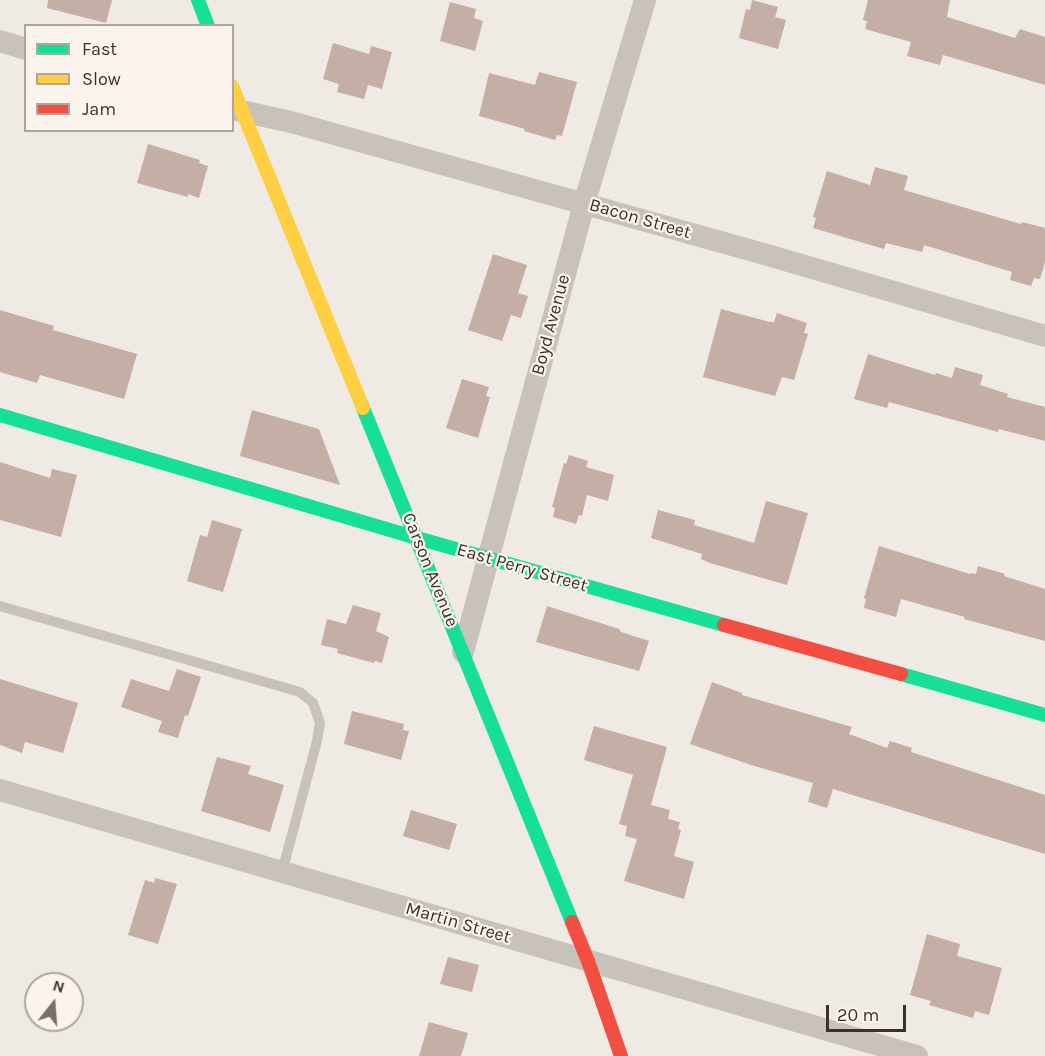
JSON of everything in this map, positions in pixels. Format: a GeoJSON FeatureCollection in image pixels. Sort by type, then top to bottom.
{"type":"FeatureCollection","features":[{"type":"Feature","properties":{"kind":"street"},"geometry":{"type":"LineString","coordinates":[[198,0],[207,24]]}},
{"type":"Feature","properties":{"kind":"street","name":"Boyd Avenue"},"geometry":{"type":"LineString","coordinates":[[463,652],[584,204],[645,0]]}},
{"type":"Feature","properties":{"kind":"street"},"geometry":{"type":"LineString","coordinates":[[0,41],[24,48]]}},
{"type":"Feature","properties":{"kind":"street","name":"Carson Avenue"},"geometry":{"type":"LineString","coordinates":[[234,94],[238,111],[417,538],[588,961],[621,1056]]}},
{"type":"Feature","properties":{"kind":"street","name":"Bacon Street"},"geometry":{"type":"LineString","coordinates":[[238,111],[291,122],[764,254],[1045,336]]}},
{"type":"Feature","properties":{"kind":"street","name":"East Perry Street"},"geometry":{"type":"LineString","coordinates":[[0,415],[417,538],[1045,715]]}},
{"type":"Feature","properties":{"kind":"street","name":"Martin Street"},"geometry":{"type":"LineString","coordinates":[[0,790],[917,1056]]}},
{"type":"Feature","properties":{"kind":"lane"},"geometry":{"type":"LineString","coordinates":[[0,606],[300,693],[313,703],[320,723],[317,741],[282,872]]}},
{"type":"Feature","properties":{"kind":"building"},"geometry":{"type":"Polygon","coordinates":[[[48,0],[112,0],[106,23],[47,8],[48,0]]]}},
{"type":"Feature","properties":{"kind":"building"},"geometry":{"type":"Polygon","coordinates":[[[752,0],[778,7],[775,17],[786,20],[778,49],[739,38],[746,9],[750,10],[752,0]]]}},
{"type":"Feature","properties":{"kind":"building"},"geometry":{"type":"Polygon","coordinates":[[[868,0],[950,0],[947,17],[1015,38],[1020,29],[1045,37],[1045,85],[943,55],[940,65],[907,56],[911,42],[865,29],[867,21],[863,20],[868,0]]]}},
{"type":"Feature","properties":{"kind":"building"},"geometry":{"type":"Polygon","coordinates":[[[450,2],[476,9],[474,18],[483,21],[475,51],[440,41],[450,2]]]}},
{"type":"Feature","properties":{"kind":"building"},"geometry":{"type":"Polygon","coordinates":[[[333,43],[369,54],[371,46],[392,52],[382,89],[368,85],[364,99],[337,92],[339,84],[323,79],[333,43]]]}},
{"type":"Feature","properties":{"kind":"building"},"geometry":{"type":"Polygon","coordinates":[[[539,72],[577,82],[562,136],[557,135],[555,140],[479,116],[489,73],[535,85],[539,72]]]}},
{"type":"Feature","properties":{"kind":"building"},"geometry":{"type":"Polygon","coordinates":[[[148,144],[200,160],[199,163],[208,166],[199,198],[137,183],[148,144]]]}},
{"type":"Feature","properties":{"kind":"building"},"geometry":{"type":"Polygon","coordinates":[[[875,167],[908,176],[904,190],[1021,224],[1022,222],[1045,228],[1045,262],[1040,279],[1034,278],[1031,286],[1010,280],[1012,272],[924,245],[922,252],[886,243],[884,249],[813,228],[816,218],[813,217],[827,171],[870,185],[875,167]]]}},
{"type":"Feature","properties":{"kind":"building"},"geometry":{"type":"Polygon","coordinates":[[[493,254],[527,265],[518,293],[528,296],[521,318],[511,315],[502,341],[468,330],[493,254]]]}},
{"type":"Feature","properties":{"kind":"building"},"geometry":{"type":"Polygon","coordinates":[[[721,309],[770,322],[774,322],[777,313],[807,323],[804,333],[808,334],[794,380],[782,377],[775,396],[703,377],[721,309]]]}},
{"type":"Feature","properties":{"kind":"building"},"geometry":{"type":"Polygon","coordinates":[[[0,310],[54,326],[53,330],[137,354],[124,399],[40,375],[37,383],[0,372],[0,310]]]}},
{"type":"Feature","properties":{"kind":"building"},"geometry":{"type":"Polygon","coordinates":[[[868,354],[935,375],[936,373],[952,378],[955,367],[983,375],[980,385],[1008,394],[1007,397],[1045,407],[1045,441],[999,429],[998,432],[889,402],[887,408],[854,399],[868,354]]]}},
{"type":"Feature","properties":{"kind":"building"},"geometry":{"type":"Polygon","coordinates":[[[462,379],[489,387],[486,396],[490,397],[478,438],[446,428],[462,379]]]}},
{"type":"Feature","properties":{"kind":"building"},"geometry":{"type":"Polygon","coordinates":[[[252,410],[319,429],[340,485],[240,456],[252,410]]]}},
{"type":"Feature","properties":{"kind":"building"},"geometry":{"type":"Polygon","coordinates":[[[569,455],[588,461],[586,467],[614,475],[608,501],[587,495],[582,516],[579,515],[576,524],[553,517],[555,508],[552,507],[564,463],[566,464],[569,455]]]}},
{"type":"Feature","properties":{"kind":"building"},"geometry":{"type":"Polygon","coordinates":[[[0,462],[50,478],[52,469],[77,475],[61,537],[0,520],[0,462]]]}},
{"type":"Feature","properties":{"kind":"building"},"geometry":{"type":"Polygon","coordinates":[[[766,501],[808,513],[787,585],[710,563],[701,559],[702,554],[651,538],[658,510],[695,520],[694,525],[754,543],[766,501]]]}},
{"type":"Feature","properties":{"kind":"building"},"geometry":{"type":"Polygon","coordinates":[[[212,520],[242,529],[223,592],[187,581],[200,535],[207,537],[212,520]]]}},
{"type":"Feature","properties":{"kind":"building"},"geometry":{"type":"Polygon","coordinates":[[[879,546],[970,574],[976,574],[978,566],[1045,589],[1045,641],[901,599],[896,617],[864,608],[866,599],[864,598],[879,546]]]}},
{"type":"Feature","properties":{"kind":"building"},"geometry":{"type":"Polygon","coordinates":[[[353,605],[381,613],[376,631],[389,637],[382,663],[337,653],[338,649],[321,645],[327,619],[346,624],[353,605]]]}},
{"type":"Feature","properties":{"kind":"building"},"geometry":{"type":"Polygon","coordinates":[[[547,606],[649,641],[639,671],[536,642],[547,606]]]}},
{"type":"Feature","properties":{"kind":"building"},"geometry":{"type":"Polygon","coordinates":[[[177,669],[201,677],[178,738],[158,732],[162,721],[121,707],[131,679],[169,691],[177,669]]]}},
{"type":"Feature","properties":{"kind":"building"},"geometry":{"type":"Polygon","coordinates":[[[0,679],[78,703],[63,753],[25,742],[22,753],[0,745],[0,679]]]}},
{"type":"Feature","properties":{"kind":"building"},"geometry":{"type":"Polygon","coordinates":[[[712,682],[742,693],[742,695],[852,727],[849,734],[887,748],[890,741],[912,748],[911,752],[1045,795],[1045,854],[833,789],[827,808],[808,802],[813,783],[690,744],[712,682]]]}},
{"type":"Feature","properties":{"kind":"building"},"geometry":{"type":"Polygon","coordinates":[[[352,711],[404,724],[403,730],[409,731],[401,760],[344,744],[352,711]]]}},
{"type":"Feature","properties":{"kind":"building"},"geometry":{"type":"Polygon","coordinates":[[[594,726],[667,747],[651,805],[670,810],[668,819],[680,822],[678,829],[681,830],[674,856],[694,862],[684,899],[624,881],[637,839],[625,836],[627,826],[619,824],[633,775],[584,760],[594,726]]]}},
{"type":"Feature","properties":{"kind":"building"},"geometry":{"type":"Polygon","coordinates":[[[217,757],[251,766],[248,774],[284,785],[270,832],[201,811],[217,757]]]}},
{"type":"Feature","properties":{"kind":"building"},"geometry":{"type":"Polygon","coordinates":[[[411,810],[457,824],[449,850],[403,836],[411,810]]]}},
{"type":"Feature","properties":{"kind":"building"},"geometry":{"type":"Polygon","coordinates":[[[155,878],[177,884],[158,944],[128,935],[145,880],[154,883],[155,878]]]}},
{"type":"Feature","properties":{"kind":"building"},"geometry":{"type":"Polygon","coordinates":[[[927,934],[960,944],[957,956],[1002,968],[989,1015],[975,1011],[973,1018],[929,1005],[931,1001],[910,995],[927,934]]]}},
{"type":"Feature","properties":{"kind":"building"},"geometry":{"type":"Polygon","coordinates":[[[448,957],[479,965],[472,992],[440,984],[448,957]]]}},
{"type":"Feature","properties":{"kind":"building"},"geometry":{"type":"Polygon","coordinates":[[[429,1022],[468,1033],[461,1056],[419,1056],[429,1022]]]}},
{"type":"Feature","properties":{"kind":"traffic: fast"},"geometry":{"type":"LineString","coordinates":[[198,0],[207,24]]}},
{"type":"Feature","properties":{"kind":"traffic: fast"},"geometry":{"type":"LineString","coordinates":[[363,408],[572,922]]}},
{"type":"Feature","properties":{"kind":"traffic: fast"},"geometry":{"type":"LineString","coordinates":[[0,415],[417,538],[724,625]]}},
{"type":"Feature","properties":{"kind":"traffic: fast"},"geometry":{"type":"LineString","coordinates":[[901,674],[1045,715]]}},
{"type":"Feature","properties":{"kind":"traffic: slow"},"geometry":{"type":"LineString","coordinates":[[234,91],[363,408]]}},
{"type":"Feature","properties":{"kind":"traffic: jam"},"geometry":{"type":"LineString","coordinates":[[724,625],[901,674]]}},
{"type":"Feature","properties":{"kind":"traffic: jam"},"geometry":{"type":"LineString","coordinates":[[572,922],[621,1056]]}}]}
